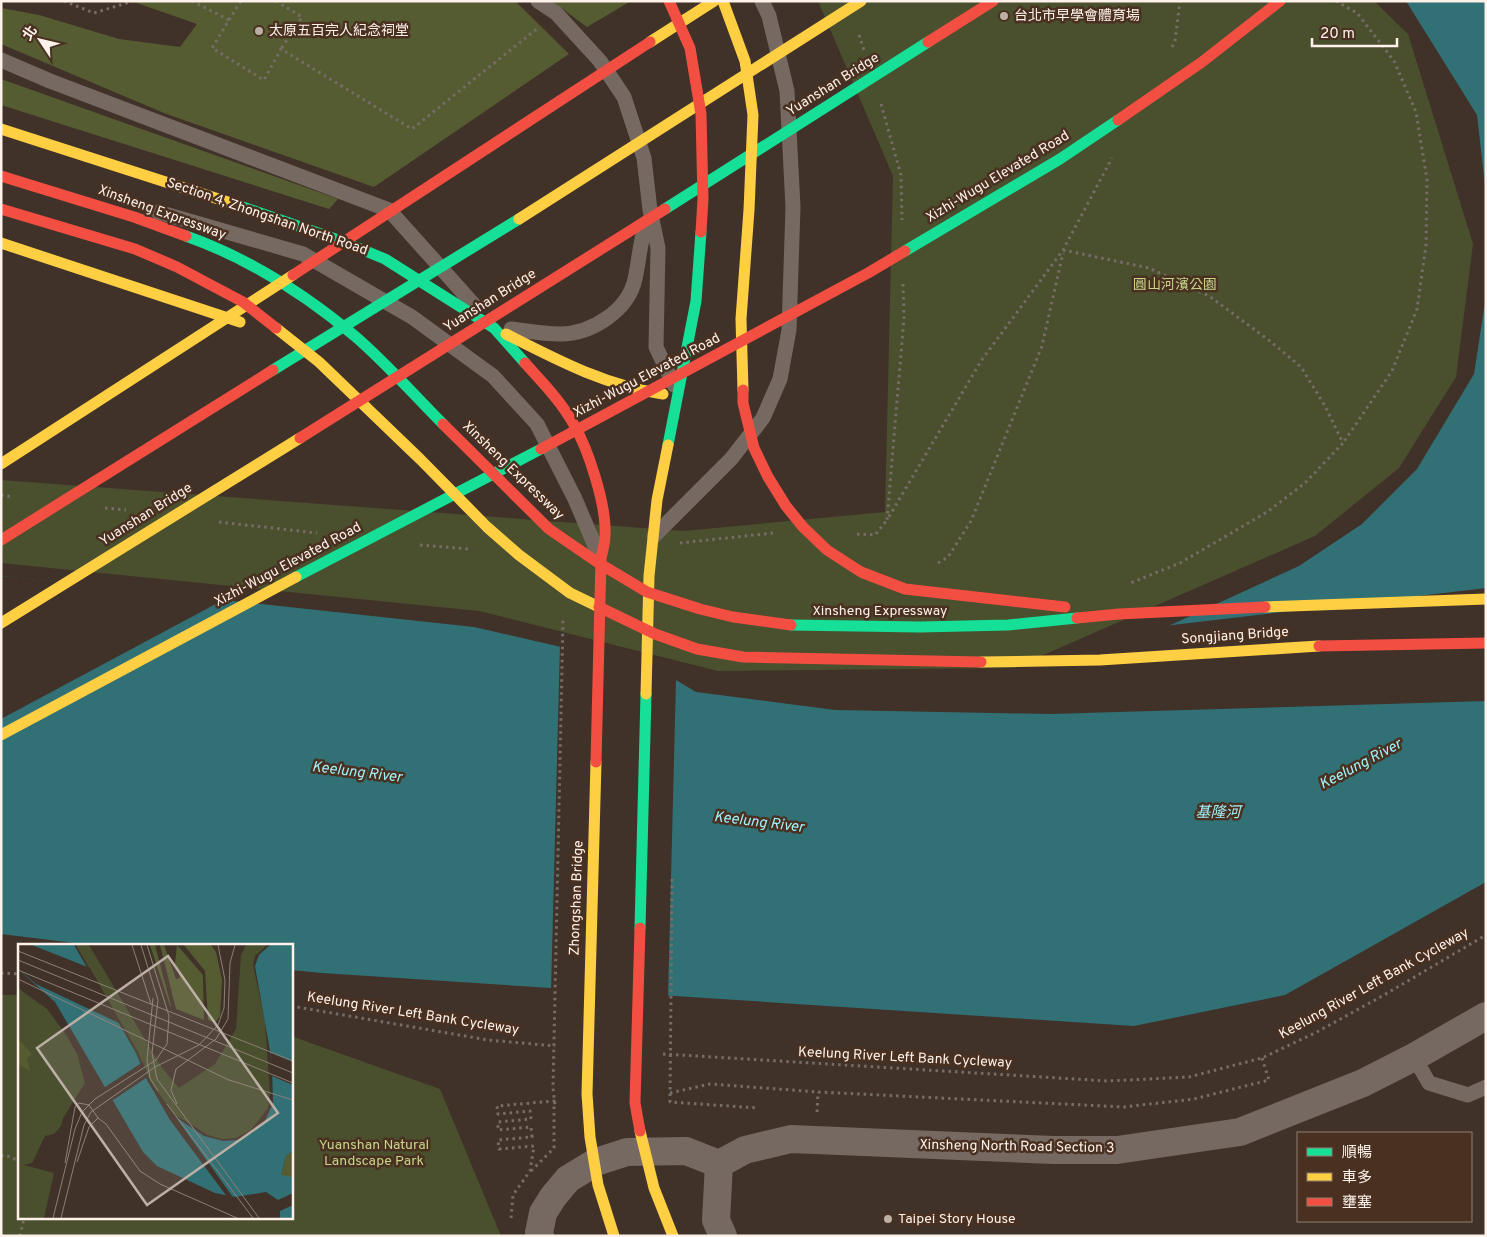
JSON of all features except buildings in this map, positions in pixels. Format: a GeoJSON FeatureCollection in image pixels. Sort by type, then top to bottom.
{"type":"FeatureCollection","features":[{"type":"Feature","properties":{"kind":"main road"},"geometry":{"type":"LineString","coordinates":[[669,1],[690,48],[692,58],[701,114],[704,199],[696,301],[657,500],[649,576],[635,1103],[641,1141],[651,1178],[661,1212],[673,1236]]}},
{"type":"Feature","properties":{"kind":"main road"},"geometry":{"type":"LineString","coordinates":[[1,464],[714,1]]}},
{"type":"Feature","properties":{"kind":"main road"},"geometry":{"type":"LineString","coordinates":[[723,1],[745,61],[753,115],[749,210],[741,320],[743,403],[754,448],[768,477],[786,506],[803,527],[827,550],[861,572],[905,589],[1119,614]]}},
{"type":"Feature","properties":{"kind":"main road"},"geometry":{"type":"LineString","coordinates":[[1,540],[595,172],[861,1]]}},
{"type":"Feature","properties":{"kind":"main road","name":"Yuanshan Bridge"},"geometry":{"type":"LineString","coordinates":[[1,623],[571,269],[993,1]]}},
{"type":"Feature","properties":{"kind":"main road","name":"Xizhi-Wugu Elevated Road"},"geometry":{"type":"LineString","coordinates":[[1,735],[277,587],[603,417],[868,273],[1060,158],[1202,62],[1280,1]]}},
{"type":"Feature","properties":{"kind":"main road","name":"Section 4, Zhongshan North Road"},"geometry":{"type":"LineString","coordinates":[[1,129],[271,216],[344,242],[385,259],[494,328],[555,396],[574,424],[591,465],[602,502],[605,536],[601,563]]}},
{"type":"Feature","properties":{"kind":"main road","name":"Xinsheng Expressway"},"geometry":{"type":"LineString","coordinates":[[1,176],[134,217],[200,240],[235,256],[316,305],[383,362],[459,442],[549,529],[596,562],[647,592],[700,609],[733,617],[783,625],[886,628],[1008,625],[1119,614]]}},
{"type":"Feature","properties":{"kind":"main road"},"geometry":{"type":"LineString","coordinates":[[1,209],[135,249],[177,267],[243,302],[319,362]]}},
{"type":"Feature","properties":{"kind":"main road"},"geometry":{"type":"LineString","coordinates":[[1,243],[129,284],[257,330],[319,362]]}},
{"type":"Feature","properties":{"kind":"main road"},"geometry":{"type":"LineString","coordinates":[[494,328],[606,382],[640,392],[679,395]]}},
{"type":"Feature","properties":{"kind":"main road","name":"Songjiang Bridge"},"geometry":{"type":"LineString","coordinates":[[319,362],[420,459],[487,527],[519,555],[570,593],[646,630],[697,649],[743,657],[986,662],[1100,660],[1290,647],[1486,642]]}},
{"type":"Feature","properties":{"kind":"main road","name":"Zhongshan Bridge"},"geometry":{"type":"LineString","coordinates":[[601,563],[587,1094],[590,1138],[598,1185],[614,1236]]}},
{"type":"Feature","properties":{"kind":"main road","name":"Songjiang Bridge"},"geometry":{"type":"LineString","coordinates":[[1119,614],[1486,600]]}},
{"type":"Feature","properties":{"kind":"street","name":"Xinsheng North Road Section 3"},"geometry":{"type":"LineString","coordinates":[[719,1164],[745,1150],[791,1139],[1054,1150],[1117,1150],[1240,1132],[1363,1083],[1414,1057],[1486,1016]]}},
{"type":"Feature","properties":{"kind":"street"},"geometry":{"type":"LineString","coordinates":[[540,1236],[544,1213],[553,1197],[568,1179],[596,1162],[627,1152],[686,1151],[719,1164],[716,1220],[723,1236]]}},
{"type":"Feature","properties":{"kind":"lane"},"geometry":{"type":"LineString","coordinates":[[538,1],[556,13],[600,61],[624,97],[644,158],[650,210],[658,248],[656,347],[679,395]]}},
{"type":"Feature","properties":{"kind":"lane"},"geometry":{"type":"LineString","coordinates":[[653,537],[731,459],[763,418],[780,380],[788,330],[793,197],[787,91],[769,16],[762,1]]}},
{"type":"Feature","properties":{"kind":"lane"},"geometry":{"type":"LineString","coordinates":[[1,60],[50,81],[389,210],[494,328],[562,334],[592,328],[620,308],[635,281],[640,242],[650,210]]}},
{"type":"Feature","properties":{"kind":"lane"},"geometry":{"type":"LineString","coordinates":[[1,165],[302,254],[412,317],[493,376],[537,424],[575,499],[601,563]]}},
{"type":"Feature","properties":{"kind":"lane"},"geometry":{"type":"LineString","coordinates":[[1414,1057],[1429,1083],[1468,1095],[1486,1087]]}},
{"type":"Feature","properties":{"kind":"path"},"geometry":{"type":"LineString","coordinates":[[64,1],[94,13],[133,1]]}},
{"type":"Feature","properties":{"kind":"path"},"geometry":{"type":"LineString","coordinates":[[192,1],[229,20]]}},
{"type":"Feature","properties":{"kind":"path"},"geometry":{"type":"LineString","coordinates":[[240,1],[212,48],[264,80],[302,17],[276,1]]}},
{"type":"Feature","properties":{"kind":"path"},"geometry":{"type":"LineString","coordinates":[[1127,584],[1180,564],[1267,512],[1305,483],[1343,443],[1392,371],[1417,309],[1426,245],[1427,180],[1416,112],[1394,61],[1357,14],[1336,1]]}},
{"type":"Feature","properties":{"kind":"path"},"geometry":{"type":"LineString","coordinates":[[282,49],[412,128],[556,13]]}},
{"type":"Feature","properties":{"kind":"path"},"geometry":{"type":"LineString","coordinates":[[857,28],[866,56]]}},
{"type":"Feature","properties":{"kind":"path"},"geometry":{"type":"LineString","coordinates":[[880,99],[901,175],[902,223]]}},
{"type":"Feature","properties":{"kind":"path"},"geometry":{"type":"LineString","coordinates":[[1063,250],[1149,268],[1209,296],[1270,341],[1301,367],[1325,406],[1343,443]]}},
{"type":"Feature","properties":{"kind":"path"},"geometry":{"type":"LineString","coordinates":[[903,280],[904,318],[887,520],[981,361],[1063,250]]}},
{"type":"Feature","properties":{"kind":"path"},"geometry":{"type":"LineString","coordinates":[[931,567],[948,558],[971,521],[1042,346],[1063,250]]}},
{"type":"Feature","properties":{"kind":"path"},"geometry":{"type":"LineString","coordinates":[[1,495],[21,498]]}},
{"type":"Feature","properties":{"kind":"path"},"geometry":{"type":"LineString","coordinates":[[100,507],[129,511]]}},
{"type":"Feature","properties":{"kind":"path"},"geometry":{"type":"LineString","coordinates":[[217,522],[324,534]]}},
{"type":"Feature","properties":{"kind":"path"},"geometry":{"type":"LineString","coordinates":[[411,544],[478,550]]}},
{"type":"Feature","properties":{"kind":"path"},"geometry":{"type":"LineString","coordinates":[[554,1101],[555,1105],[552,1088],[563,612]]}},
{"type":"Feature","properties":{"kind":"path","name":"Keelung River Left Bank Cycleway"},"geometry":{"type":"LineString","coordinates":[[660,1054],[1108,1081],[1189,1077],[1262,1058],[1315,1033],[1486,935]]}},
{"type":"Feature","properties":{"kind":"path"},"geometry":{"type":"LineString","coordinates":[[1,973],[18,974]]}},
{"type":"Feature","properties":{"kind":"path","name":"Keelung River Left Bank Cycleway"},"geometry":{"type":"LineString","coordinates":[[292,1006],[488,1040],[564,1046]]}},
{"type":"Feature","properties":{"kind":"path"},"geometry":{"type":"LineString","coordinates":[[758,1108],[670,1102],[670,1093],[710,1084],[818,1092],[1124,1107],[1194,1099],[1255,1085],[1269,1080],[1262,1058]]}},
{"type":"Feature","properties":{"kind":"path"},"geometry":{"type":"LineString","coordinates":[[530,1171],[534,1146],[499,1149],[498,1140],[532,1137],[531,1127],[498,1130],[498,1122],[531,1119],[530,1111],[498,1114],[497,1106],[554,1101]]}},
{"type":"Feature","properties":{"kind":"path"},"geometry":{"type":"LineString","coordinates":[[511,1220],[513,1195],[530,1171],[554,1148],[554,1101]]}},
{"type":"Feature","properties":{"kind":"path"},"geometry":{"type":"LineString","coordinates":[[1,1156],[5,1155],[18,1161]]}},
{"type":"Feature","properties":{"kind":"path"},"geometry":{"type":"LineString","coordinates":[[20,1236],[24,1220]]}},
{"type":"Feature","properties":{"kind":"green space"},"geometry":{"type":"Polygon","coordinates":[[[131,1],[515,1],[569,54],[374,187],[164,113],[1,44],[1,8],[39,15],[119,39],[180,47],[197,24],[131,1]]]}},
{"type":"Feature","properties":{"kind":"green space"},"geometry":{"type":"Polygon","coordinates":[[[552,1],[631,1],[587,27],[552,1]]]}},
{"type":"Feature","properties":{"kind":"green space","name":"圓山河濱公園"},"geometry":{"type":"Polygon","coordinates":[[[818,1],[1374,1],[1408,34],[1473,244],[1456,377],[1399,468],[1315,536],[1014,668],[718,671],[479,611],[1,563],[1,480],[683,531],[885,512],[893,176],[818,1]]]}},
{"type":"Feature","properties":{"kind":"green space"},"geometry":{"type":"Polygon","coordinates":[[[1,79],[338,199],[329,209],[1,105],[1,79]]]}},
{"type":"Feature","properties":{"kind":"green space","name":"Yuanshan Natural Landscape Park"},"geometry":{"type":"Polygon","coordinates":[[[1,995],[18,995],[18,1220],[292,1220],[292,1036],[440,1089],[501,1236],[1,1236],[1,995]]]}},
{"type":"Feature","properties":{"kind":"water"},"geometry":{"type":"Polygon","coordinates":[[[1406,1],[1486,1],[1486,194],[1477,115],[1406,1]]]}},
{"type":"Feature","properties":{"kind":"water","name":"基隆河"},"geometry":{"type":"Polygon","coordinates":[[[1486,296],[1486,882],[1285,995],[1134,1026],[292,970],[292,944],[83,944],[1,934],[1,576],[474,627],[713,682],[1018,680],[1164,628],[1299,566],[1362,524],[1417,469],[1474,374],[1486,296]]]}},
{"type":"Feature","properties":{"kind":"pier"},"geometry":{"type":"Polygon","coordinates":[[[1,576],[225,599],[1,719],[1,576]]]}},
{"type":"Feature","properties":{"kind":"pier"},"geometry":{"type":"Polygon","coordinates":[[[1486,588],[1486,701],[1050,714],[835,710],[696,692],[676,680],[668,998],[551,991],[560,644],[713,679],[1017,677],[1164,626],[1486,588]]]}},
{"type":"Feature","properties":{"kind":"traffic: fast"},"geometry":{"type":"LineString","coordinates":[[665,209],[928,42]]}},
{"type":"Feature","properties":{"kind":"traffic: fast"},"geometry":{"type":"LineString","coordinates":[[905,251],[1060,159],[1118,120]]}},
{"type":"Feature","properties":{"kind":"traffic: fast"},"geometry":{"type":"LineString","coordinates":[[234,204],[344,242],[385,259],[494,328],[525,363]]}},
{"type":"Feature","properties":{"kind":"traffic: fast"},"geometry":{"type":"LineString","coordinates":[[273,370],[519,219]]}},
{"type":"Feature","properties":{"kind":"traffic: fast"},"geometry":{"type":"LineString","coordinates":[[668,445],[696,301],[701,232]]}},
{"type":"Feature","properties":{"kind":"traffic: fast"},"geometry":{"type":"LineString","coordinates":[[186,236],[232,255],[297,292],[356,337],[443,424]]}},
{"type":"Feature","properties":{"kind":"traffic: fast"},"geometry":{"type":"LineString","coordinates":[[296,577],[541,449]]}},
{"type":"Feature","properties":{"kind":"traffic: fast"},"geometry":{"type":"LineString","coordinates":[[791,625],[920,627],[1008,625],[1077,618]]}},
{"type":"Feature","properties":{"kind":"traffic: fast"},"geometry":{"type":"LineString","coordinates":[[640,928],[646,694]]}},
{"type":"Feature","properties":{"kind":"traffic: slow"},"geometry":{"type":"LineString","coordinates":[[650,42],[714,1]]}},
{"type":"Feature","properties":{"kind":"traffic: slow"},"geometry":{"type":"LineString","coordinates":[[723,1],[745,61],[753,115],[749,210],[741,319],[743,390]]}},
{"type":"Feature","properties":{"kind":"traffic: slow"},"geometry":{"type":"LineString","coordinates":[[519,219],[861,1]]}},
{"type":"Feature","properties":{"kind":"traffic: slow"},"geometry":{"type":"LineString","coordinates":[[1,129],[234,204]]}},
{"type":"Feature","properties":{"kind":"traffic: slow"},"geometry":{"type":"LineString","coordinates":[[1,243],[240,322]]}},
{"type":"Feature","properties":{"kind":"traffic: slow"},"geometry":{"type":"LineString","coordinates":[[1,464],[293,275]]}},
{"type":"Feature","properties":{"kind":"traffic: slow"},"geometry":{"type":"LineString","coordinates":[[276,328],[319,362],[420,459],[487,527],[519,555],[570,593],[599,607]]}},
{"type":"Feature","properties":{"kind":"traffic: slow"},"geometry":{"type":"LineString","coordinates":[[506,334],[582,371],[622,385],[663,394]]}},
{"type":"Feature","properties":{"kind":"traffic: slow"},"geometry":{"type":"LineString","coordinates":[[1,623],[300,438]]}},
{"type":"Feature","properties":{"kind":"traffic: slow"},"geometry":{"type":"LineString","coordinates":[[646,694],[649,576],[657,500],[668,445]]}},
{"type":"Feature","properties":{"kind":"traffic: slow"},"geometry":{"type":"LineString","coordinates":[[1,735],[296,577]]}},
{"type":"Feature","properties":{"kind":"traffic: slow"},"geometry":{"type":"LineString","coordinates":[[1265,607],[1486,599]]}},
{"type":"Feature","properties":{"kind":"traffic: slow"},"geometry":{"type":"LineString","coordinates":[[981,662],[1100,660],[1319,646]]}},
{"type":"Feature","properties":{"kind":"traffic: slow"},"geometry":{"type":"LineString","coordinates":[[596,762],[587,1094],[590,1137],[598,1185],[614,1236]]}},
{"type":"Feature","properties":{"kind":"traffic: slow"},"geometry":{"type":"LineString","coordinates":[[640,1131],[654,1188],[673,1236]]}},
{"type":"Feature","properties":{"kind":"traffic: jam"},"geometry":{"type":"LineString","coordinates":[[669,1],[690,48],[701,114],[703,199],[701,232]]}},
{"type":"Feature","properties":{"kind":"traffic: jam"},"geometry":{"type":"LineString","coordinates":[[928,42],[993,1]]}},
{"type":"Feature","properties":{"kind":"traffic: jam"},"geometry":{"type":"LineString","coordinates":[[1118,120],[1202,62],[1280,1]]}},
{"type":"Feature","properties":{"kind":"traffic: jam"},"geometry":{"type":"LineString","coordinates":[[293,275],[650,42]]}},
{"type":"Feature","properties":{"kind":"traffic: jam"},"geometry":{"type":"LineString","coordinates":[[1,176],[134,217],[186,236]]}},
{"type":"Feature","properties":{"kind":"traffic: jam"},"geometry":{"type":"LineString","coordinates":[[1,209],[135,249],[177,267],[243,302],[276,328]]}},
{"type":"Feature","properties":{"kind":"traffic: jam"},"geometry":{"type":"LineString","coordinates":[[300,438],[665,209]]}},
{"type":"Feature","properties":{"kind":"traffic: jam"},"geometry":{"type":"LineString","coordinates":[[541,449],[868,273],[905,251]]}},
{"type":"Feature","properties":{"kind":"traffic: jam"},"geometry":{"type":"LineString","coordinates":[[525,363],[557,399],[579,434],[590,462],[603,509],[605,542],[601,559],[596,762]]}},
{"type":"Feature","properties":{"kind":"traffic: jam"},"geometry":{"type":"LineString","coordinates":[[1,540],[273,370]]}},
{"type":"Feature","properties":{"kind":"traffic: jam"},"geometry":{"type":"LineString","coordinates":[[743,390],[743,403],[754,448],[768,477],[786,506],[803,527],[827,550],[861,572],[905,589],[1065,607]]}},
{"type":"Feature","properties":{"kind":"traffic: jam"},"geometry":{"type":"LineString","coordinates":[[443,424],[549,529],[597,562],[647,592],[700,609],[733,617],[791,625]]}},
{"type":"Feature","properties":{"kind":"traffic: jam"},"geometry":{"type":"LineString","coordinates":[[599,607],[655,634],[697,649],[743,657],[981,662]]}},
{"type":"Feature","properties":{"kind":"traffic: jam"},"geometry":{"type":"LineString","coordinates":[[1077,618],[1119,614],[1265,607]]}},
{"type":"Feature","properties":{"kind":"traffic: jam"},"geometry":{"type":"LineString","coordinates":[[1319,646],[1486,643]]}},
{"type":"Feature","properties":{"kind":"traffic: jam"},"geometry":{"type":"LineString","coordinates":[[640,928],[635,1103],[640,1131]]}},
{"type":"Feature","properties":{"kind":"place","name":"台北市早學會體育場"},"geometry":{"type":"Point","coordinates":[1004,16]}},
{"type":"Feature","properties":{"kind":"place","name":"太原五百完人紀念祠堂"},"geometry":{"type":"Point","coordinates":[259,31]}},
{"type":"Feature","properties":{"kind":"place","name":"Taipei Story House"},"geometry":{"type":"Point","coordinates":[888,1219]}},
{"type":"Feature","properties":{"kind":"water label","name":"Keelung River"},"geometry":{"type":"Point","coordinates":[1361,765]}},
{"type":"Feature","properties":{"kind":"water label","name":"Keelung River"},"geometry":{"type":"Point","coordinates":[357,773]}},
{"type":"Feature","properties":{"kind":"water label","name":"Keelung River"},"geometry":{"type":"Point","coordinates":[759,823]}}]}
